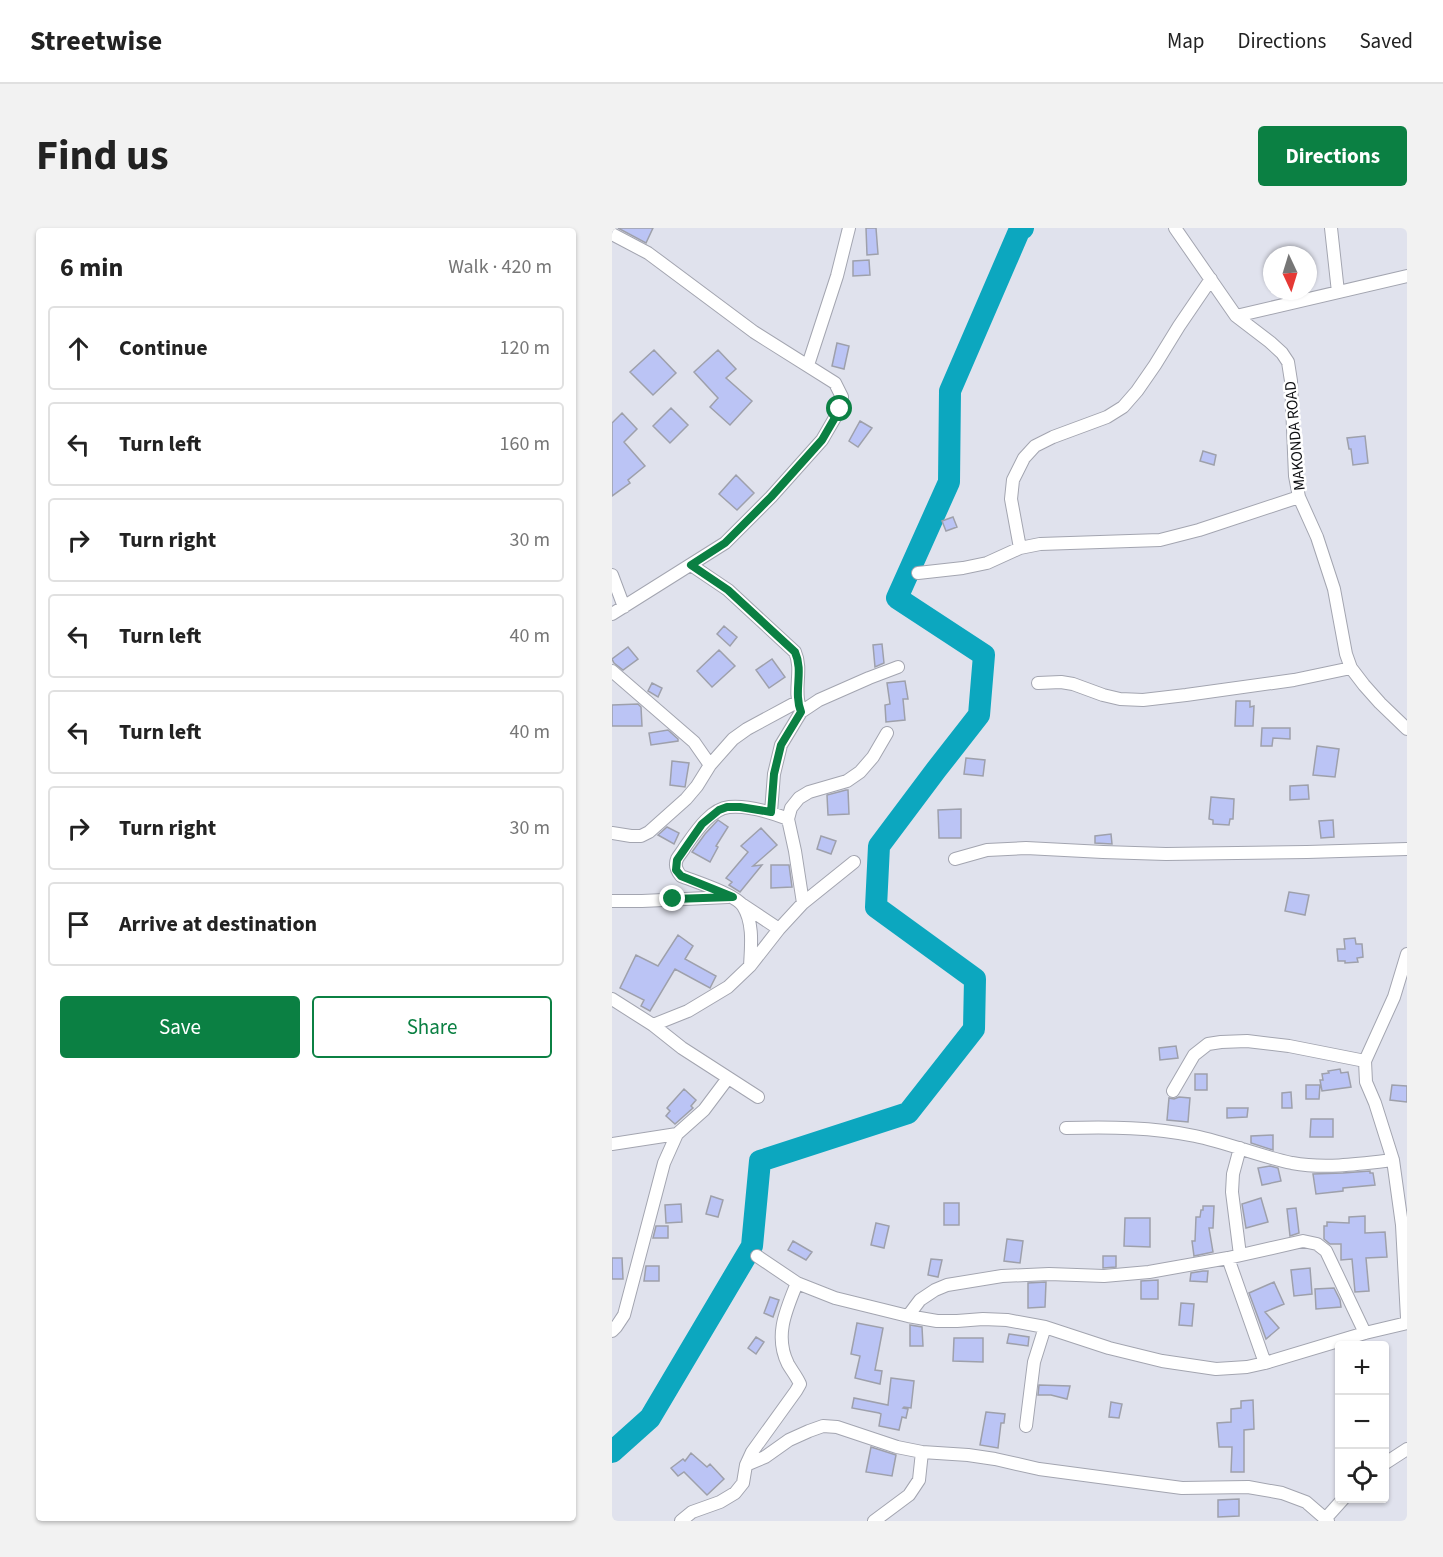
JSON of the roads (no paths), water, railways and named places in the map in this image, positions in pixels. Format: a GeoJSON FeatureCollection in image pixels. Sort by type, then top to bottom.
{"type":"FeatureCollection","features":[{"type":"Feature","properties":{"kind":"street"},"geometry":{"type":"LineString","coordinates":[[808,366],[837,276],[849,228]]}},
{"type":"Feature","properties":{"kind":"street","name":"MAKONDA ROAD"},"geometry":{"type":"LineString","coordinates":[[1175,228],[1236,316],[1282,353],[1287,362],[1292,381],[1295,476],[1299,497],[1317,537],[1334,589],[1346,654],[1351,668],[1380,703],[1407,729]]}},
{"type":"Feature","properties":{"kind":"street"},"geometry":{"type":"LineString","coordinates":[[1331,228],[1338,292]]}},
{"type":"Feature","properties":{"kind":"street"},"geometry":{"type":"LineString","coordinates":[[612,234],[648,253],[754,332],[835,383],[842,397],[840,409],[822,440],[771,497],[725,543],[612,614]]}},
{"type":"Feature","properties":{"kind":"street"},"geometry":{"type":"LineString","coordinates":[[1236,316],[1407,276]]}},
{"type":"Feature","properties":{"kind":"street"},"geometry":{"type":"LineString","coordinates":[[1020,548],[1011,499],[1013,480],[1024,458],[1035,446],[1107,417],[1123,407],[1137,392],[1211,279]]}},
{"type":"Feature","properties":{"kind":"street"},"geometry":{"type":"LineString","coordinates":[[918,573],[963,568],[987,562],[1020,548],[1040,544],[1160,540],[1199,530],[1299,497]]}},
{"type":"Feature","properties":{"kind":"street"},"geometry":{"type":"LineString","coordinates":[[691,565],[728,590],[795,652],[799,660],[799,707],[781,745],[774,774],[771,812]]}},
{"type":"Feature","properties":{"kind":"street"},"geometry":{"type":"LineString","coordinates":[[612,575],[624,607]]}},
{"type":"Feature","properties":{"kind":"street"},"geometry":{"type":"LineString","coordinates":[[612,833],[641,836],[649,831],[686,799],[710,765],[733,739],[747,729],[898,667]]}},
{"type":"Feature","properties":{"kind":"street"},"geometry":{"type":"LineString","coordinates":[[1038,683],[1061,682],[1120,699],[1143,699],[1294,680],[1351,668]]}},
{"type":"Feature","properties":{"kind":"street"},"geometry":{"type":"LineString","coordinates":[[612,671],[694,742],[710,765]]}},
{"type":"Feature","properties":{"kind":"street"},"geometry":{"type":"LineString","coordinates":[[803,903],[789,819],[791,808],[799,798],[809,792],[847,781],[860,772],[873,757],[887,733]]}},
{"type":"Feature","properties":{"kind":"street"},"geometry":{"type":"LineString","coordinates":[[779,929],[738,901],[681,876],[676,870],[677,860],[702,824],[719,810],[727,807],[740,807],[771,812],[789,819]]}},
{"type":"Feature","properties":{"kind":"street"},"geometry":{"type":"LineString","coordinates":[[955,859],[987,850],[1026,848],[1166,854],[1407,849]]}},
{"type":"Feature","properties":{"kind":"street"},"geometry":{"type":"LineString","coordinates":[[653,1025],[688,1011],[728,987],[750,966],[803,903],[854,862]]}},
{"type":"Feature","properties":{"kind":"street"},"geometry":{"type":"LineString","coordinates":[[612,901],[738,901]]}},
{"type":"Feature","properties":{"kind":"street"},"geometry":{"type":"LineString","coordinates":[[738,901],[749,921],[750,966]]}},
{"type":"Feature","properties":{"kind":"street"},"geometry":{"type":"LineString","coordinates":[[757,1256],[797,1283],[835,1298],[908,1316],[937,1321],[1007,1320],[1045,1327],[1109,1348],[1162,1361],[1216,1369],[1265,1363],[1407,1320],[1402,1225],[1394,1160],[1366,1082],[1365,1061],[1394,997],[1407,954]]}},
{"type":"Feature","properties":{"kind":"street"},"geometry":{"type":"LineString","coordinates":[[1394,997],[1407,998]]}},
{"type":"Feature","properties":{"kind":"street"},"geometry":{"type":"LineString","coordinates":[[612,999],[758,1097]]}},
{"type":"Feature","properties":{"kind":"street"},"geometry":{"type":"LineString","coordinates":[[1173,1091],[1194,1055],[1208,1044],[1247,1041],[1289,1046],[1365,1061]]}},
{"type":"Feature","properties":{"kind":"street"},"geometry":{"type":"LineString","coordinates":[[613,1328],[624,1315],[664,1163],[677,1134],[704,1110],[728,1078]]}},
{"type":"Feature","properties":{"kind":"street"},"geometry":{"type":"LineString","coordinates":[[1066,1128],[1149,1128],[1195,1136],[1293,1163],[1319,1166],[1394,1160]]}},
{"type":"Feature","properties":{"kind":"street"},"geometry":{"type":"LineString","coordinates":[[612,1143],[677,1134]]}},
{"type":"Feature","properties":{"kind":"street"},"geometry":{"type":"LineString","coordinates":[[1240,1148],[1233,1174],[1232,1192],[1234,1257],[1265,1363]]}},
{"type":"Feature","properties":{"kind":"street"},"geometry":{"type":"LineString","coordinates":[[908,1316],[920,1300],[947,1285],[1002,1276],[1049,1274],[1104,1276],[1149,1272],[1234,1257],[1303,1241],[1317,1244],[1326,1251],[1365,1333]]}},
{"type":"Feature","properties":{"kind":"street"},"geometry":{"type":"LineString","coordinates":[[681,1521],[692,1512],[720,1502],[735,1493],[743,1483],[746,1465],[752,1452],[800,1384],[782,1348],[781,1329],[797,1283]]}},
{"type":"Feature","properties":{"kind":"street"},"geometry":{"type":"LineString","coordinates":[[1026,1426],[1034,1362],[1045,1327]]}},
{"type":"Feature","properties":{"kind":"street"},"geometry":{"type":"LineString","coordinates":[[746,1465],[765,1457],[789,1440],[823,1426],[837,1427],[897,1448],[977,1456],[1039,1470],[1182,1488],[1248,1487],[1282,1493],[1306,1502],[1327,1520],[1340,1503]]}},
{"type":"Feature","properties":{"kind":"street"},"geometry":{"type":"LineString","coordinates":[[1389,1461],[1407,1449]]}},
{"type":"Feature","properties":{"kind":"street"},"geometry":{"type":"LineString","coordinates":[[874,1521],[909,1495],[919,1480],[922,1452]]}},
{"type":"Feature","properties":{"kind":"waterway"},"geometry":{"type":"LineString","coordinates":[[612,1452],[650,1418],[752,1246],[760,1161],[908,1113],[974,1029],[975,979],[876,907],[879,846],[979,715],[984,655],[897,598],[949,482],[950,391],[1020,229],[1023,228]]}}]}
